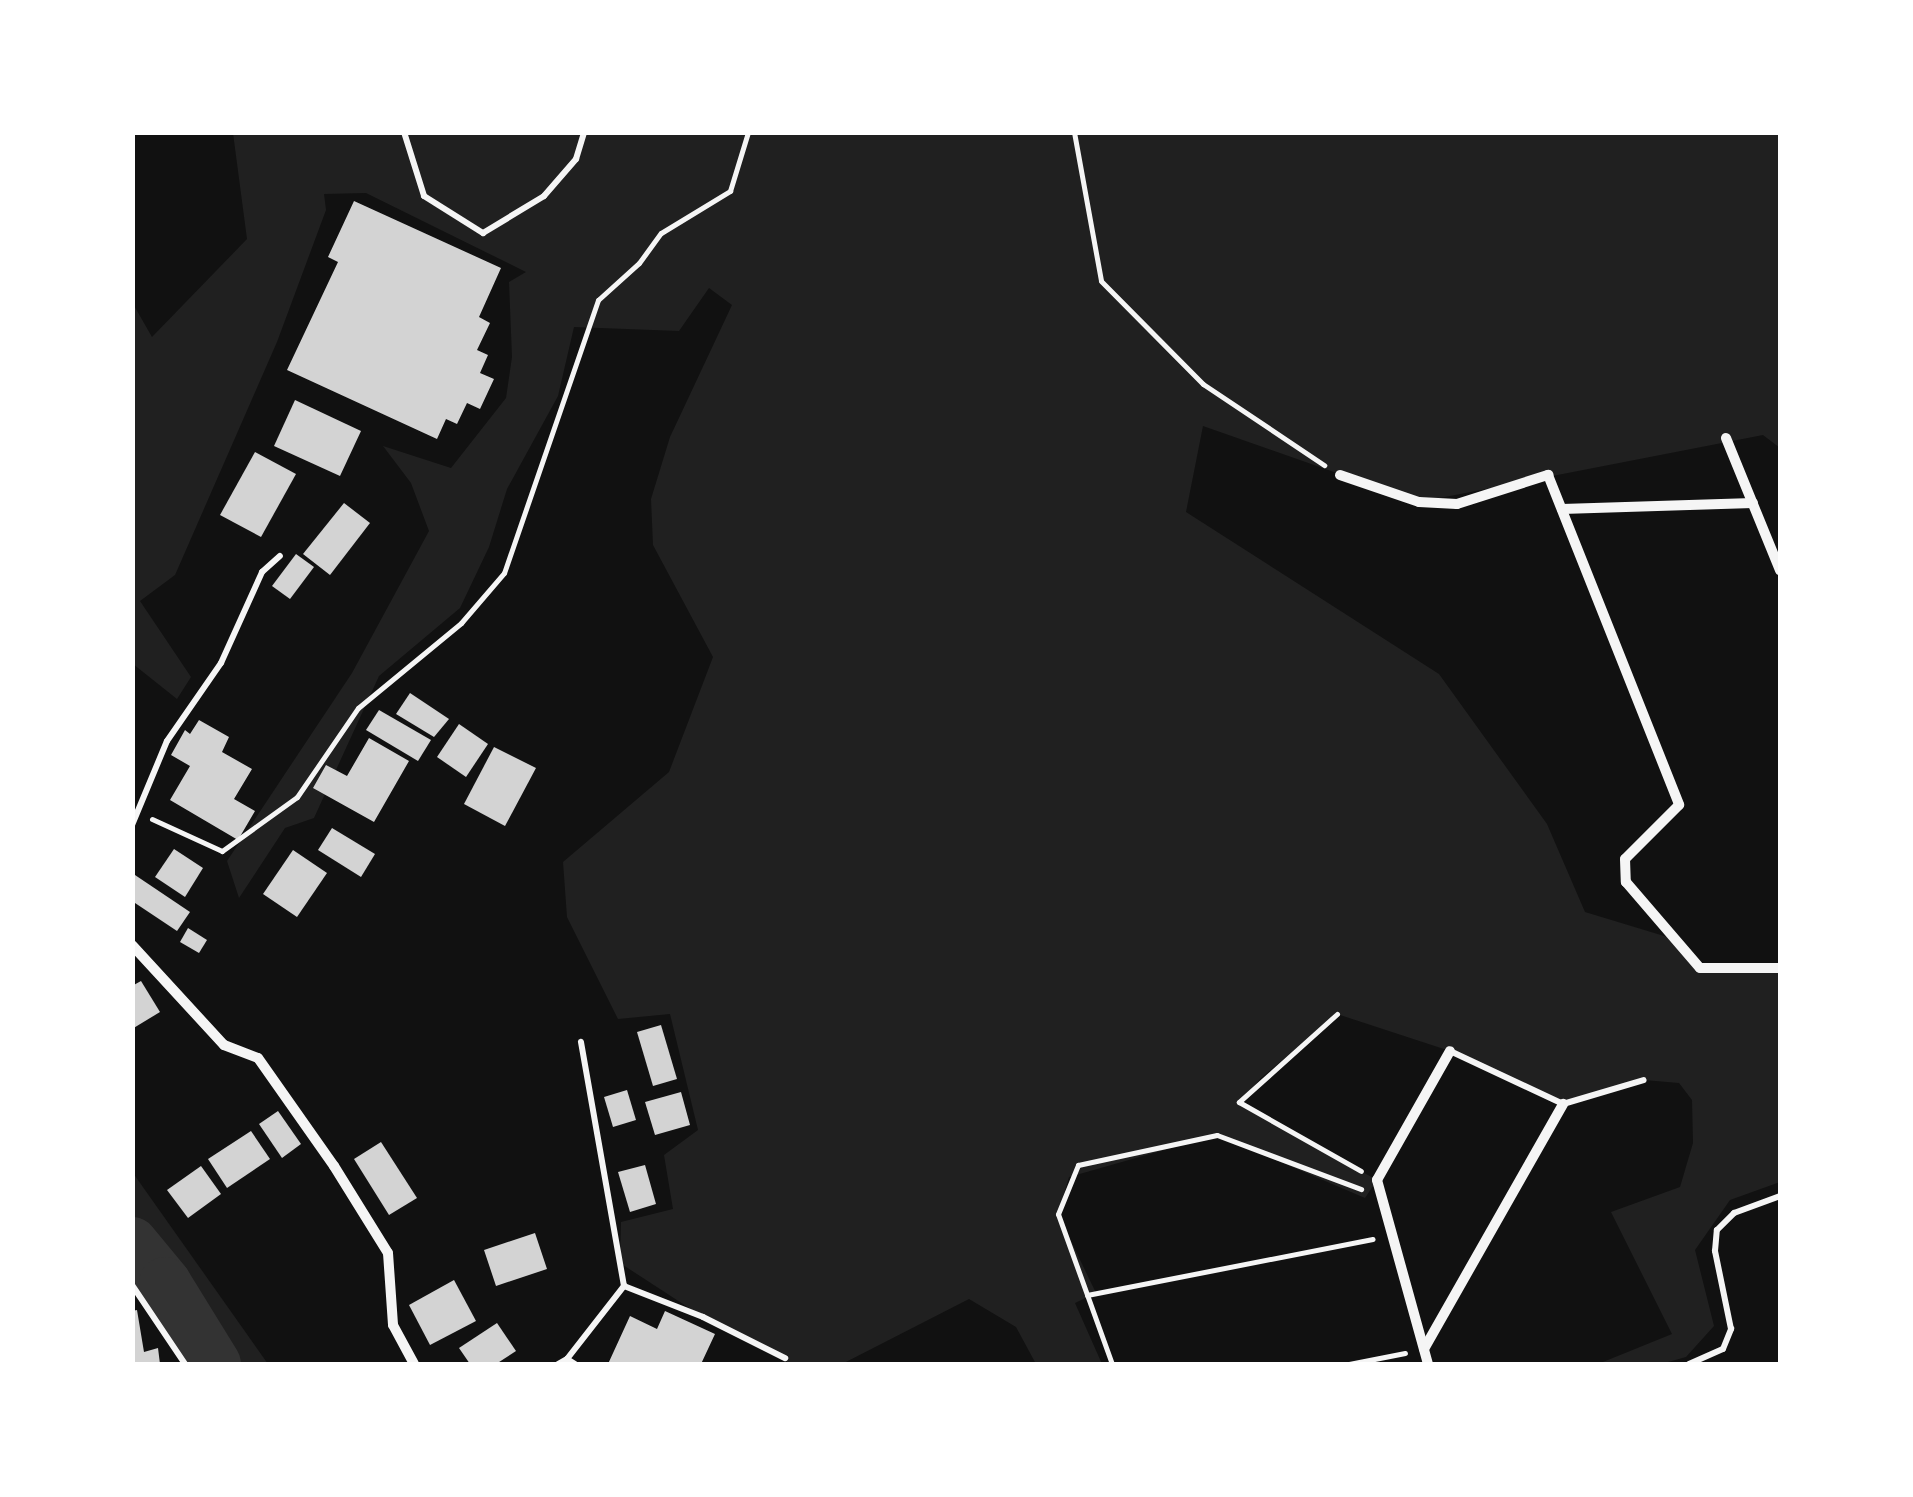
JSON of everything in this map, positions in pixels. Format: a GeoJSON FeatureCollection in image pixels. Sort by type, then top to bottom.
{"type":"FeatureCollection","features":[{"type":"Feature","properties":{"kind":"street"},"geometry":{"type":"LineString","coordinates":[[1726,438],[1780,570]]}},
{"type":"Feature","properties":{"kind":"street"},"geometry":{"type":"LineString","coordinates":[[1340,476],[1419,502],[1456,504],[1548,475],[1679,805],[1624,859],[1626,882],[1700,968],[1780,968]]}},
{"type":"Feature","properties":{"kind":"street"},"geometry":{"type":"LineString","coordinates":[[1562,509],[1753,503]]}},
{"type":"Feature","properties":{"kind":"street"},"geometry":{"type":"LineString","coordinates":[[132,945],[224,1045],[258,1058],[334,1166],[388,1253],[392,1325],[414,1364]]}},
{"type":"Feature","properties":{"kind":"street"},"geometry":{"type":"LineString","coordinates":[[1428,1364],[1377,1180],[1450,1051]]}},
{"type":"Feature","properties":{"kind":"street"},"geometry":{"type":"LineString","coordinates":[[1423,1350],[1563,1104]]}},
{"type":"Feature","properties":{"kind":"lane"},"geometry":{"type":"LineString","coordinates":[[404,132],[424,196],[483,234],[544,196],[576,159],[584,132]]}},
{"type":"Feature","properties":{"kind":"lane"},"geometry":{"type":"LineString","coordinates":[[132,825],[140,814],[168,741],[222,662],[262,572],[280,556]]}},
{"type":"Feature","properties":{"kind":"lane"},"geometry":{"type":"LineString","coordinates":[[558,1364],[567,1359],[624,1286],[581,1042]]}},
{"type":"Feature","properties":{"kind":"lane"},"geometry":{"type":"LineString","coordinates":[[1450,1051],[1563,1104],[1644,1080]]}},
{"type":"Feature","properties":{"kind":"lane"},"geometry":{"type":"LineString","coordinates":[[1689,1364],[1722,1349],[1731,1329],[1715,1251],[1718,1230],[1734,1213],[1780,1196]]}},
{"type":"Feature","properties":{"kind":"lane"},"geometry":{"type":"LineString","coordinates":[[133,1286],[184,1364]]}},
{"type":"Feature","properties":{"kind":"lane"},"geometry":{"type":"LineString","coordinates":[[624,1286],[703,1317],[785,1358]]}},
{"type":"Feature","properties":{"kind":"lane"},"geometry":{"type":"LineString","coordinates":[[567,1359],[575,1364]]}},
{"type":"Feature","properties":{"kind":"path"},"geometry":{"type":"LineString","coordinates":[[140,814],[222,851],[297,796],[358,708],[462,623],[504,573],[598,300],[639,263],[661,233],[730,191],[748,132]]}},
{"type":"Feature","properties":{"kind":"path"},"geometry":{"type":"LineString","coordinates":[[1074,132],[1101,281],[1203,384],[1340,476]]}},
{"type":"Feature","properties":{"kind":"path"},"geometry":{"type":"LineString","coordinates":[[1337,1014],[1239,1102],[1377,1180]]}},
{"type":"Feature","properties":{"kind":"path"},"geometry":{"type":"LineString","coordinates":[[1112,1364],[1058,1214],[1078,1165],[1217,1135],[1382,1197]]}},
{"type":"Feature","properties":{"kind":"path"},"geometry":{"type":"LineString","coordinates":[[1087,1295],[1393,1235]]}},
{"type":"Feature","properties":{"kind":"path"},"geometry":{"type":"LineString","coordinates":[[1350,1364],[1423,1350]]}},
{"type":"Feature","properties":{"kind":"shaded area"},"geometry":{"type":"Polygon","coordinates":[[[233,133],[1780,133],[1780,448],[1763,435],[1419,502],[1203,426],[1186,512],[1439,674],[1547,824],[1585,912],[1674,939],[1700,968],[1780,968],[1780,1182],[1730,1200],[1695,1250],[1714,1326],[1686,1357],[1661,1364],[1598,1364],[1672,1334],[1611,1212],[1680,1187],[1693,1143],[1692,1100],[1679,1083],[1644,1080],[1565,1103],[1450,1051],[1337,1014],[1261,1078],[1238,1104],[1377,1180],[1365,1198],[1217,1135],[1069,1177],[1058,1214],[1096,1293],[1075,1303],[1102,1364],[1036,1364],[1016,1327],[969,1299],[842,1364],[788,1364],[785,1358],[703,1317],[620,1263],[621,1222],[673,1209],[664,1155],[698,1130],[670,1014],[618,1019],[567,917],[563,862],[669,772],[713,657],[653,545],[651,499],[670,437],[732,305],[709,288],[679,331],[574,327],[558,396],[507,489],[489,547],[460,608],[379,676],[314,818],[285,828],[239,898],[227,861],[352,673],[429,531],[411,483],[383,446],[451,468],[506,398],[512,357],[509,282],[526,272],[366,193],[324,194],[326,210],[277,342],[175,575],[140,601],[191,677],[177,699],[133,664],[132,302],[152,337],[247,239],[233,133]]]}},
{"type":"Feature","properties":{"kind":"shaded area"},"geometry":{"type":"Polygon","coordinates":[[[133,1173],[268,1364],[195,1364],[133,1276],[133,1173]]]}},
{"type":"Feature","properties":{"kind":"building"},"geometry":{"type":"Polygon","coordinates":[[[354,201],[501,268],[479,317],[490,323],[477,350],[488,355],[480,373],[494,379],[480,409],[467,403],[457,424],[446,419],[437,439],[287,370],[338,262],[328,257],[354,201]]]}},
{"type":"Feature","properties":{"kind":"building"},"geometry":{"type":"Polygon","coordinates":[[[295,400],[361,431],[340,476],[274,446],[295,400]]]}},
{"type":"Feature","properties":{"kind":"building"},"geometry":{"type":"Polygon","coordinates":[[[255,452],[296,474],[261,537],[220,515],[255,452]]]}},
{"type":"Feature","properties":{"kind":"building"},"geometry":{"type":"Polygon","coordinates":[[[344,503],[370,523],[330,575],[303,554],[344,503]]]}},
{"type":"Feature","properties":{"kind":"building"},"geometry":{"type":"Polygon","coordinates":[[[296,554],[314,567],[290,599],[272,586],[296,554]]]}},
{"type":"Feature","properties":{"kind":"building"},"geometry":{"type":"Polygon","coordinates":[[[410,693],[449,719],[434,737],[396,714],[410,693]]]}},
{"type":"Feature","properties":{"kind":"building"},"geometry":{"type":"Polygon","coordinates":[[[379,710],[431,740],[418,761],[366,730],[379,710]]]}},
{"type":"Feature","properties":{"kind":"building"},"geometry":{"type":"Polygon","coordinates":[[[199,720],[229,737],[222,752],[252,769],[234,799],[255,811],[238,840],[170,800],[190,766],[171,755],[185,730],[190,734],[199,720]]]}},
{"type":"Feature","properties":{"kind":"building"},"geometry":{"type":"Polygon","coordinates":[[[459,724],[488,744],[466,777],[437,757],[459,724]]]}},
{"type":"Feature","properties":{"kind":"building"},"geometry":{"type":"Polygon","coordinates":[[[369,738],[409,761],[374,822],[313,788],[326,765],[347,776],[369,738]]]}},
{"type":"Feature","properties":{"kind":"building"},"geometry":{"type":"Polygon","coordinates":[[[494,747],[536,768],[505,826],[464,804],[494,747]]]}},
{"type":"Feature","properties":{"kind":"building"},"geometry":{"type":"Polygon","coordinates":[[[332,828],[375,854],[361,877],[318,850],[332,828]]]}},
{"type":"Feature","properties":{"kind":"building"},"geometry":{"type":"Polygon","coordinates":[[[174,849],[203,868],[185,897],[155,877],[174,849]]]}},
{"type":"Feature","properties":{"kind":"building"},"geometry":{"type":"Polygon","coordinates":[[[293,850],[327,873],[297,917],[263,894],[293,850]]]}},
{"type":"Feature","properties":{"kind":"building"},"geometry":{"type":"Polygon","coordinates":[[[132,873],[190,912],[177,931],[132,901],[132,873]]]}},
{"type":"Feature","properties":{"kind":"building"},"geometry":{"type":"Polygon","coordinates":[[[188,928],[207,940],[199,953],[180,942],[188,928]]]}},
{"type":"Feature","properties":{"kind":"building"},"geometry":{"type":"Polygon","coordinates":[[[141,981],[160,1012],[132,1029],[132,986],[141,981]]]}},
{"type":"Feature","properties":{"kind":"building"},"geometry":{"type":"Polygon","coordinates":[[[661,1025],[677,1079],[653,1086],[637,1032],[661,1025]]]}},
{"type":"Feature","properties":{"kind":"building"},"geometry":{"type":"Polygon","coordinates":[[[627,1090],[636,1120],[613,1127],[604,1097],[627,1090]]]}},
{"type":"Feature","properties":{"kind":"building"},"geometry":{"type":"Polygon","coordinates":[[[681,1092],[690,1125],[655,1135],[645,1102],[681,1092]]]}},
{"type":"Feature","properties":{"kind":"building"},"geometry":{"type":"Polygon","coordinates":[[[278,1111],[301,1144],[282,1158],[259,1124],[278,1111]]]}},
{"type":"Feature","properties":{"kind":"building"},"geometry":{"type":"Polygon","coordinates":[[[251,1131],[270,1159],[227,1188],[208,1159],[251,1131]]]}},
{"type":"Feature","properties":{"kind":"building"},"geometry":{"type":"Polygon","coordinates":[[[381,1142],[417,1198],[389,1215],[354,1159],[381,1142]]]}},
{"type":"Feature","properties":{"kind":"building"},"geometry":{"type":"Polygon","coordinates":[[[645,1165],[656,1204],[630,1212],[618,1172],[645,1165]]]}},
{"type":"Feature","properties":{"kind":"building"},"geometry":{"type":"Polygon","coordinates":[[[201,1166],[221,1194],[188,1218],[167,1190],[201,1166]]]}},
{"type":"Feature","properties":{"kind":"building"},"geometry":{"type":"Polygon","coordinates":[[[535,1233],[547,1269],[496,1286],[484,1250],[535,1233]]]}},
{"type":"Feature","properties":{"kind":"building"},"geometry":{"type":"Polygon","coordinates":[[[454,1280],[476,1321],[430,1345],[409,1305],[454,1280]]]}},
{"type":"Feature","properties":{"kind":"building"},"geometry":{"type":"Polygon","coordinates":[[[137,1310],[144,1352],[158,1348],[160,1364],[132,1364],[132,1311],[137,1310]]]}},
{"type":"Feature","properties":{"kind":"building"},"geometry":{"type":"Polygon","coordinates":[[[665,1311],[715,1334],[701,1364],[608,1364],[630,1316],[657,1329],[665,1311]]]}},
{"type":"Feature","properties":{"kind":"building"},"geometry":{"type":"Polygon","coordinates":[[[497,1323],[516,1351],[496,1364],[470,1364],[459,1348],[497,1323]]]}},
{"type":"Feature","properties":{"kind":"waterway"},"geometry":{"type":"LineString","coordinates":[[132,1243],[165,1283],[215,1364]]}}]}
